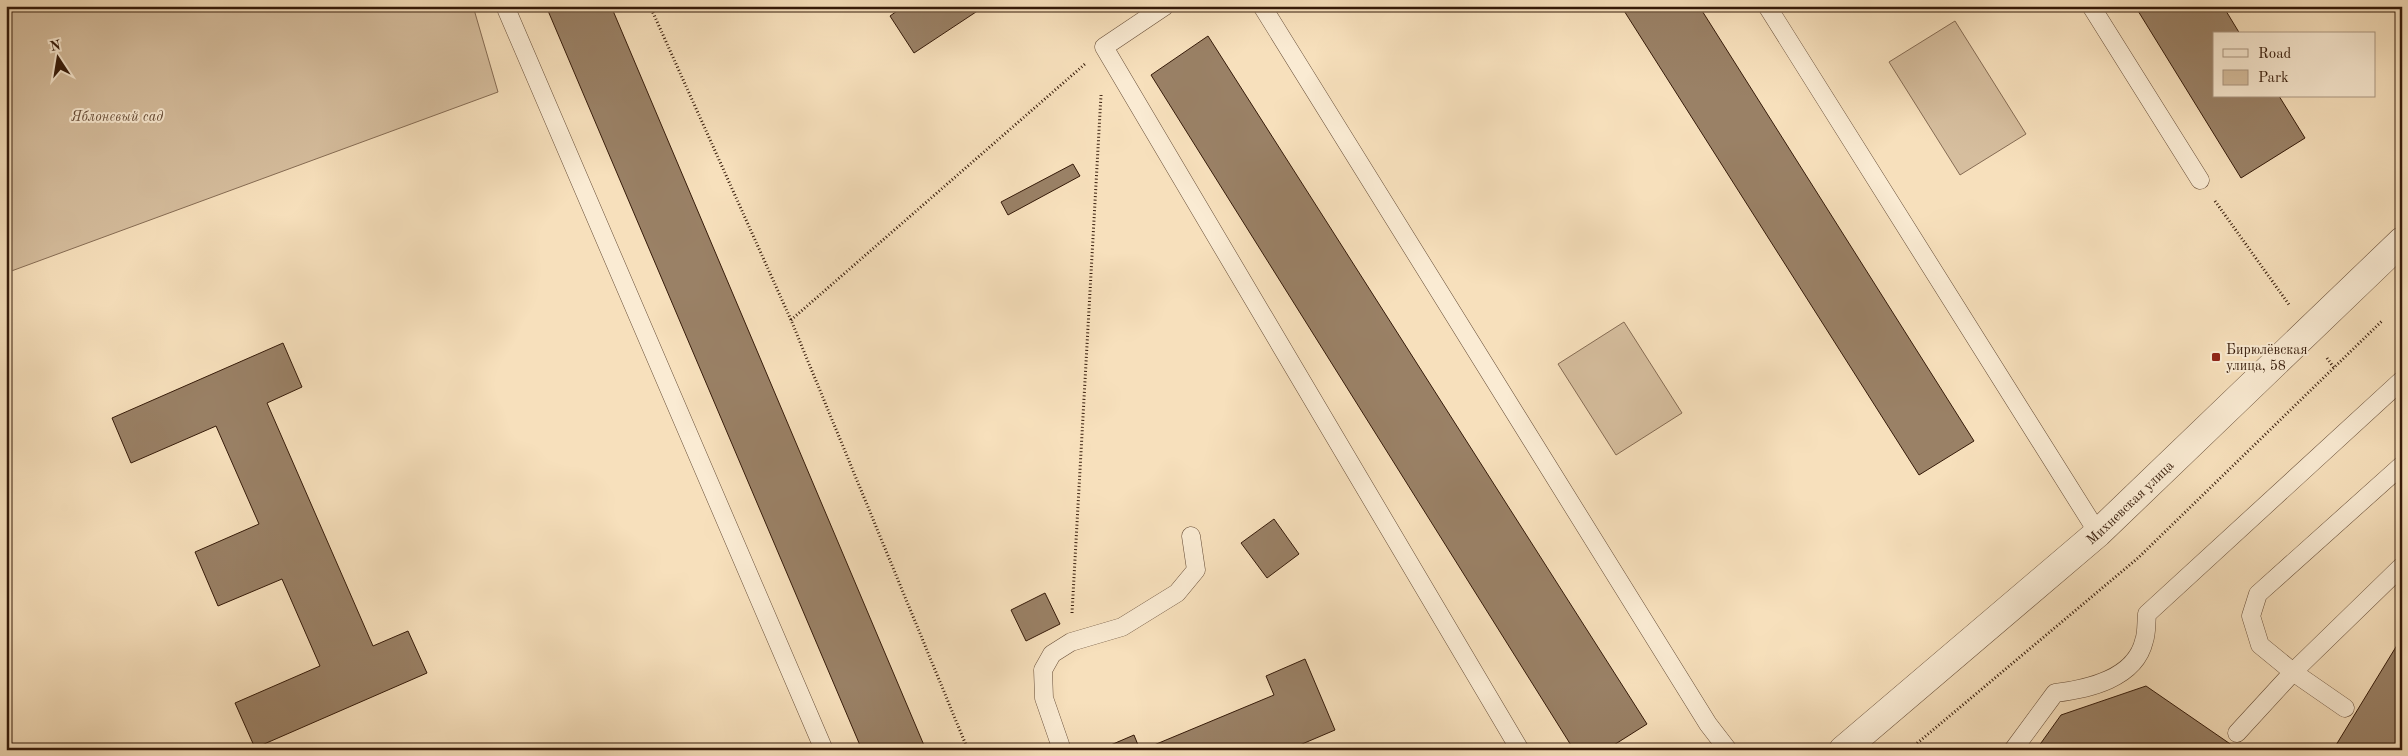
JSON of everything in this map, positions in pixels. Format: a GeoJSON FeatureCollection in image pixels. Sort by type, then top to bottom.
{"type":"FeatureCollection","features":[{"type":"Feature","properties":{"kind":"street","name":"Михневская улица"},"geometry":{"type":"LineString","coordinates":[[1843,750],[2098,533],[2402,241]]}},
{"type":"Feature","properties":{"kind":"lane"},"geometry":{"type":"LineString","coordinates":[[505,6],[824,750]]}},
{"type":"Feature","properties":{"kind":"lane"},"geometry":{"type":"LineString","coordinates":[[1165,6],[1104,47],[1520,750]]}},
{"type":"Feature","properties":{"kind":"lane"},"geometry":{"type":"LineString","coordinates":[[1262,6],[1708,724],[1728,750]]}},
{"type":"Feature","properties":{"kind":"lane"},"geometry":{"type":"LineString","coordinates":[[1767,6],[2098,533]]}},
{"type":"Feature","properties":{"kind":"lane"},"geometry":{"type":"LineString","coordinates":[[2091,6],[2200,180]]}},
{"type":"Feature","properties":{"kind":"lane"},"geometry":{"type":"LineString","coordinates":[[2013,750],[2055,692],[2081,690],[2109,679],[2130,667],[2144,642],[2147,614],[2402,380]]}},
{"type":"Feature","properties":{"kind":"lane"},"geometry":{"type":"LineString","coordinates":[[2345,708],[2293,672],[2260,645],[2251,616],[2258,594],[2402,465]]}},
{"type":"Feature","properties":{"kind":"lane"},"geometry":{"type":"LineString","coordinates":[[1062,750],[1044,698],[1043,670],[1052,654],[1071,642],[1122,627],[1177,593],[1196,570],[1191,536]]}},
{"type":"Feature","properties":{"kind":"lane"},"geometry":{"type":"LineString","coordinates":[[2237,733],[2293,672],[2402,566]]}},
{"type":"Feature","properties":{"kind":"path"},"geometry":{"type":"LineString","coordinates":[[650,6],[792,320],[968,750]]}},
{"type":"Feature","properties":{"kind":"path"},"geometry":{"type":"LineString","coordinates":[[792,320],[1104,47]]}},
{"type":"Feature","properties":{"kind":"path"},"geometry":{"type":"LineString","coordinates":[[1071,642],[1104,47]]}},
{"type":"Feature","properties":{"kind":"path"},"geometry":{"type":"LineString","coordinates":[[2200,180],[2334,368]]}},
{"type":"Feature","properties":{"kind":"path"},"geometry":{"type":"LineString","coordinates":[[1908,750],[2138,558],[2383,320]]}},
{"type":"Feature","properties":{"kind":"green space","name":"Яблоневый сад"},"geometry":{"type":"Polygon","coordinates":[[[6,6],[473,6],[498,92],[6,273],[6,6]]]}},
{"type":"Feature","properties":{"kind":"green space"},"geometry":{"type":"Polygon","coordinates":[[[1955,21],[2026,134],[1960,175],[1889,62],[1955,21]]]}},
{"type":"Feature","properties":{"kind":"green space"},"geometry":{"type":"Polygon","coordinates":[[[1624,322],[1682,413],[1616,455],[1558,364],[1624,322]]]}},
{"type":"Feature","properties":{"kind":"building"},"geometry":{"type":"Polygon","coordinates":[[[546,6],[611,6],[926,750],[862,750],[546,6]]]}},
{"type":"Feature","properties":{"kind":"building"},"geometry":{"type":"Polygon","coordinates":[[[904,6],[985,6],[914,53],[890,16],[904,6]]]}},
{"type":"Feature","properties":{"kind":"building"},"geometry":{"type":"Polygon","coordinates":[[[1621,6],[1699,6],[1974,441],[1919,475],[1621,6]]]}},
{"type":"Feature","properties":{"kind":"building"},"geometry":{"type":"Polygon","coordinates":[[[2135,6],[2223,6],[2239,32],[2213,32],[2213,98],[2280,98],[2305,138],[2241,178],[2135,6]]]}},
{"type":"Feature","properties":{"kind":"building"},"geometry":{"type":"Polygon","coordinates":[[[1208,36],[1647,724],[1606,750],[1574,750],[1151,75],[1208,36]]]}},
{"type":"Feature","properties":{"kind":"building"},"geometry":{"type":"Polygon","coordinates":[[[1073,164],[1080,176],[1008,215],[1001,202],[1073,164]]]}},
{"type":"Feature","properties":{"kind":"building"},"geometry":{"type":"Polygon","coordinates":[[[283,343],[302,387],[267,403],[373,646],[408,631],[427,673],[255,748],[235,703],[320,666],[282,579],[218,606],[195,552],[259,524],[216,426],[131,463],[112,418],[283,343]]]}},
{"type":"Feature","properties":{"kind":"building"},"geometry":{"type":"Polygon","coordinates":[[[1274,519],[1299,554],[1267,578],[1241,543],[1274,519]]]}},
{"type":"Feature","properties":{"kind":"building"},"geometry":{"type":"Polygon","coordinates":[[[1045,593],[1060,624],[1026,641],[1011,610],[1045,593]]]}},
{"type":"Feature","properties":{"kind":"building"},"geometry":{"type":"Polygon","coordinates":[[[2402,637],[2402,750],[2333,750],[2402,637]]]}},
{"type":"Feature","properties":{"kind":"building"},"geometry":{"type":"Polygon","coordinates":[[[1305,659],[1335,730],[1288,750],[1142,750],[1274,695],[1266,676],[1305,659]]]}},
{"type":"Feature","properties":{"kind":"building"},"geometry":{"type":"Polygon","coordinates":[[[2146,686],[2239,750],[2036,750],[2061,715],[2146,686]]]}},
{"type":"Feature","properties":{"kind":"building"},"geometry":{"type":"Polygon","coordinates":[[[1134,735],[1140,750],[1099,750],[1134,735]]]}},
{"type":"Feature","properties":{"kind":"place","name":"Бирюлёвская улица, 58"},"geometry":{"type":"Point","coordinates":[2216,357]}}]}
